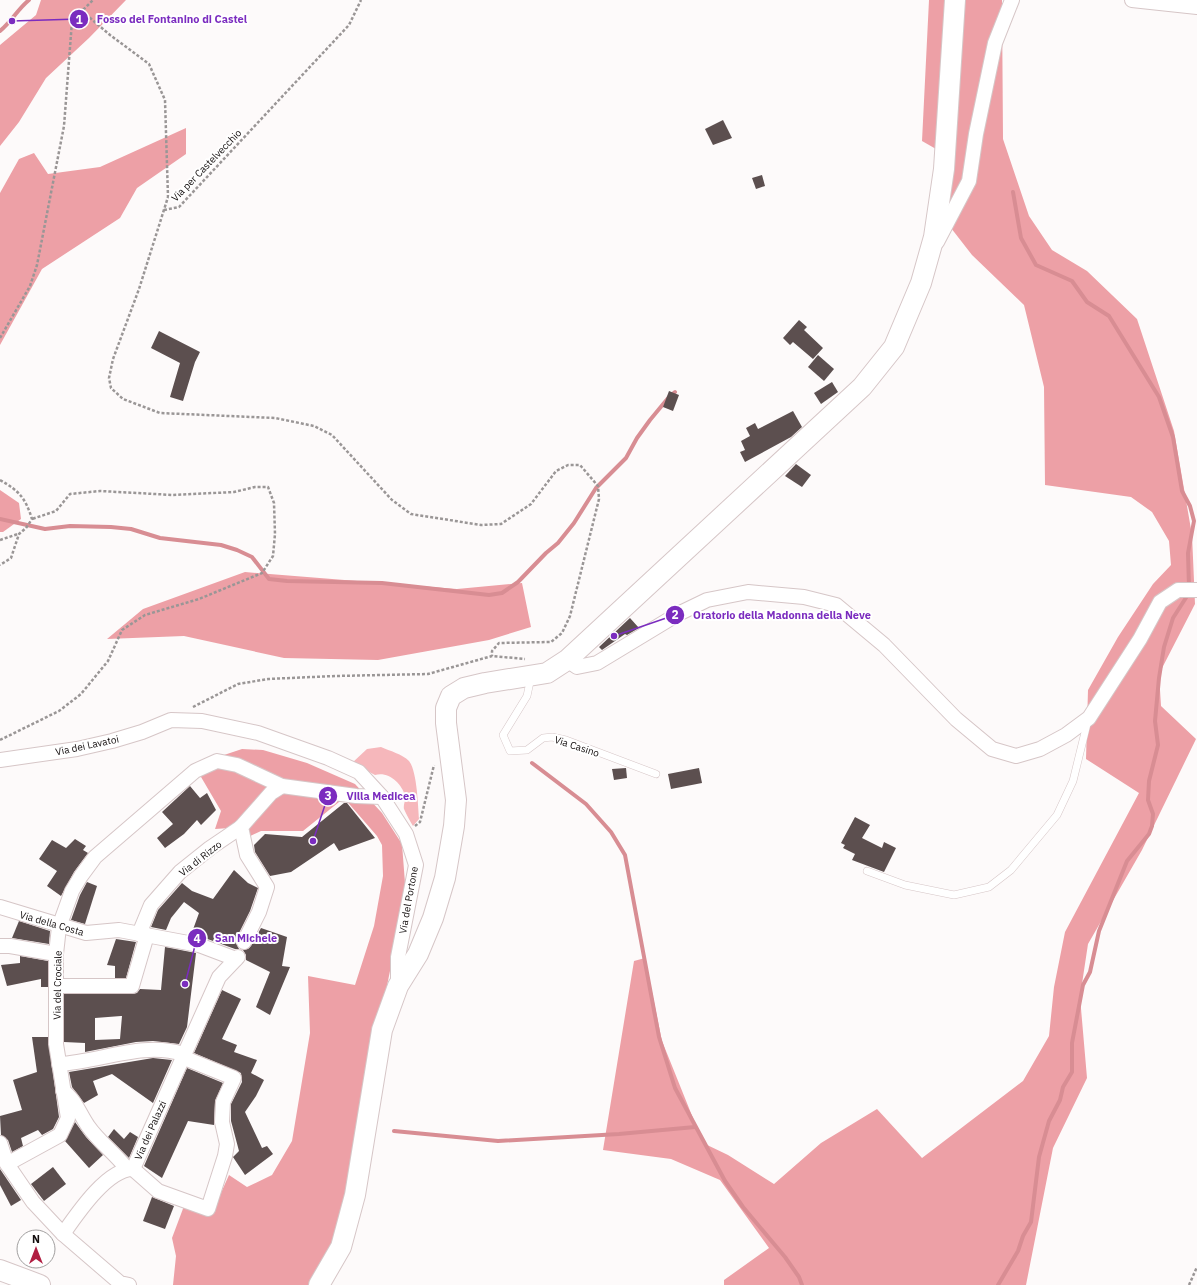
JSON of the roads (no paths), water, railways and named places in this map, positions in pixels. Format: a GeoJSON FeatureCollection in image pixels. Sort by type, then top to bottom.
{"type":"FeatureCollection","features":[{"type":"Feature","properties":{"kind":"street"},"geometry":{"type":"LineString","coordinates":[[319,1285],[341,1247],[355,1195],[382,1030],[398,986],[418,954],[433,918],[445,878],[454,826],[456,800],[446,723],[446,708],[451,696],[464,688],[539,674],[567,660],[862,387],[894,346],[921,283],[934,237],[944,169],[955,0]]}},
{"type":"Feature","properties":{"kind":"street"},"geometry":{"type":"LineString","coordinates":[[926,264],[969,181],[976,134],[995,43],[1012,0]]}},
{"type":"Feature","properties":{"kind":"street"},"geometry":{"type":"LineString","coordinates":[[1132,0],[1197,6]]}},
{"type":"Feature","properties":{"kind":"street"},"geometry":{"type":"LineString","coordinates":[[567,660],[577,667],[598,663],[678,614],[708,600],[748,592],[804,597],[836,605],[884,645],[956,719],[992,750],[1016,756],[1040,750],[1066,735],[1089,718],[1140,639],[1160,602],[1178,590],[1197,590]]}},
{"type":"Feature","properties":{"kind":"street","name":"Via del Portone"},"geometry":{"type":"LineString","coordinates":[[171,720],[202,721],[258,733],[328,758],[358,772],[382,797],[406,834],[416,865],[398,957],[398,986]]}},
{"type":"Feature","properties":{"kind":"street","name":"Via dei Lavatoi"},"geometry":{"type":"LineString","coordinates":[[0,760],[77,749],[112,741],[142,732],[171,720]]}},
{"type":"Feature","properties":{"kind":"street","name":"Via del Crociale"},"geometry":{"type":"LineString","coordinates":[[7,1164],[60,1135],[68,1118],[62,1091],[56,1044],[56,954],[59,927],[72,891],[80,876],[95,857],[195,771],[217,761],[237,765],[282,786],[356,796],[382,797]]}},
{"type":"Feature","properties":{"kind":"street"},"geometry":{"type":"LineString","coordinates":[[244,942],[267,888],[247,855],[241,827],[271,793],[282,786]]}},
{"type":"Feature","properties":{"kind":"street","name":"Via di Rizzo"},"geometry":{"type":"LineString","coordinates":[[56,986],[132,986],[151,905],[180,872],[210,848],[241,827]]}},
{"type":"Feature","properties":{"kind":"street","name":"Via della Costa"},"geometry":{"type":"LineString","coordinates":[[0,907],[59,927],[86,933],[119,930],[199,945],[237,958]]}},
{"type":"Feature","properties":{"kind":"street"},"geometry":{"type":"LineString","coordinates":[[0,946],[10,946],[56,954]]}},
{"type":"Feature","properties":{"kind":"street","name":"Via dei Palazzi"},"geometry":{"type":"LineString","coordinates":[[63,1234],[83,1207],[108,1179],[130,1168],[219,977],[237,958]]}},
{"type":"Feature","properties":{"kind":"street"},"geometry":{"type":"LineString","coordinates":[[59,1064],[137,1052],[151,1048],[184,1052],[234,1078],[223,1102],[222,1122],[227,1144],[225,1156],[208,1209],[158,1191],[130,1168],[89,1127],[73,1101],[62,1091]]}},
{"type":"Feature","properties":{"kind":"street"},"geometry":{"type":"LineString","coordinates":[[0,1143],[7,1164],[34,1202],[63,1234],[120,1283],[129,1285]]}},
{"type":"Feature","properties":{"kind":"street"},"geometry":{"type":"LineString","coordinates":[[0,1270],[40,1285]]}},
{"type":"Feature","properties":{"kind":"lane","name":"Via Casino"},"geometry":{"type":"LineString","coordinates":[[539,674],[503,736],[510,751],[527,750],[543,738],[552,737],[566,740],[656,774]]}},
{"type":"Feature","properties":{"kind":"lane"},"geometry":{"type":"LineString","coordinates":[[866,871],[905,885],[954,895],[989,887],[1012,870],[1057,815],[1073,781],[1089,718]]}},
{"type":"Feature","properties":{"kind":"waterway"},"geometry":{"type":"LineString","coordinates":[[0,31],[29,0]]}},
{"type":"Feature","properties":{"kind":"waterway"},"geometry":{"type":"LineString","coordinates":[[1013,192],[1021,238],[1036,265],[1072,281],[1087,302],[1109,316],[1159,397],[1173,437],[1182,491],[1190,506],[1194,521],[1188,553],[1189,587]]}},
{"type":"Feature","properties":{"kind":"waterway"},"geometry":{"type":"LineString","coordinates":[[0,519],[45,529],[70,526],[131,529],[160,538],[221,545],[252,557],[269,579],[287,581],[382,583],[489,595],[502,593],[518,582],[546,553],[558,543],[574,523],[596,488],[626,458],[637,438],[650,420],[675,392]]}},
{"type":"Feature","properties":{"kind":"waterway"},"geometry":{"type":"LineString","coordinates":[[998,1285],[1018,1251],[1023,1236],[1031,1222],[1039,1157],[1049,1121],[1060,1100],[1063,1087],[1072,1072],[1072,1043],[1083,985],[1090,972],[1099,931],[1127,861],[1149,834],[1152,826],[1153,814],[1148,800],[1149,781],[1158,745],[1155,721],[1159,678],[1164,647],[1173,618],[1189,593]]}},
{"type":"Feature","properties":{"kind":"waterway"},"geometry":{"type":"LineString","coordinates":[[532,763],[586,804],[611,832],[625,855],[659,1037],[675,1088],[725,1181],[743,1207],[785,1257],[799,1277],[802,1285]]}},
{"type":"Feature","properties":{"kind":"waterway"},"geometry":{"type":"LineString","coordinates":[[394,1131],[498,1141],[619,1134],[695,1127]]}},
{"type":"Feature","properties":{"kind":"place","name":"Fosso del Fontanino di Castel"},"geometry":{"type":"Point","coordinates":[12,21]}},
{"type":"Feature","properties":{"kind":"place","name":"Oratorio della Madonna della Neve"},"geometry":{"type":"Point","coordinates":[614,636]}},
{"type":"Feature","properties":{"kind":"place","name":"Villa Medicea"},"geometry":{"type":"Point","coordinates":[313,841]}},
{"type":"Feature","properties":{"kind":"place","name":"San Michele"},"geometry":{"type":"Point","coordinates":[185,984]}}]}
